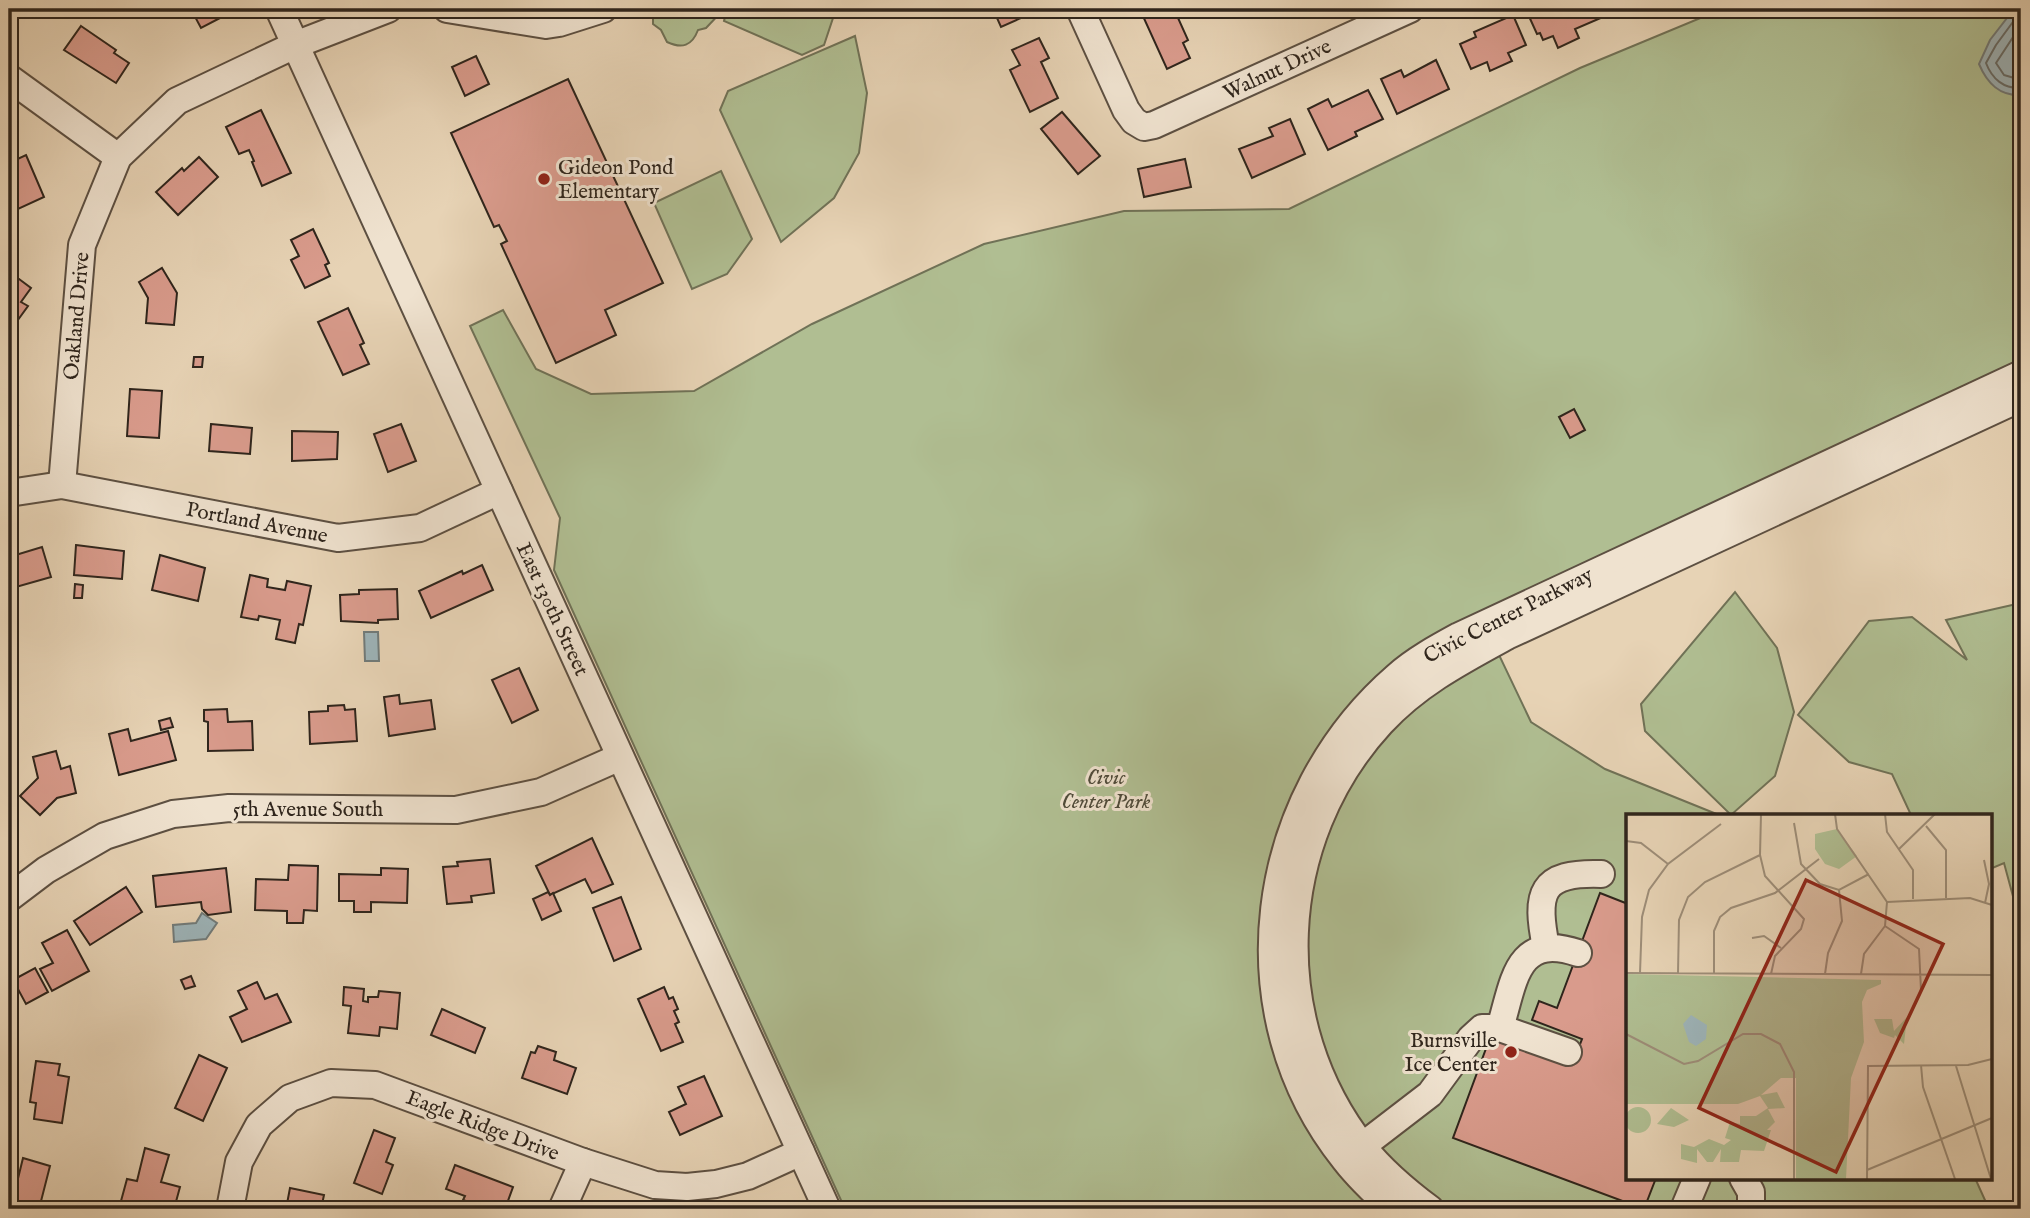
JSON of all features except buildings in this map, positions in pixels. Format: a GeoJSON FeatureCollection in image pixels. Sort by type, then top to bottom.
{"type":"FeatureCollection","features":[{"type":"Feature","properties":{"kind":"street","name":"East 130th Street"},"geometry":{"type":"LineString","coordinates":[[279,9],[827,1209]]}},
{"type":"Feature","properties":{"kind":"street","name":"Oakland Drive"},"geometry":{"type":"LineString","coordinates":[[62,485],[82,245],[118,157],[177,101],[295,44],[388,9]]}},
{"type":"Feature","properties":{"kind":"street"},"geometry":{"type":"LineString","coordinates":[[447,9],[546,25],[603,9]]}},
{"type":"Feature","properties":{"kind":"street","name":"Walnut Drive"},"geometry":{"type":"LineString","coordinates":[[1080,9],[1126,110],[1134,121],[1144,127],[1154,125],[1410,9]]}},
{"type":"Feature","properties":{"kind":"street"},"geometry":{"type":"LineString","coordinates":[[9,78],[118,157]]}},
{"type":"Feature","properties":{"kind":"street","name":"Civic Center Parkway"},"geometry":{"type":"LineString","coordinates":[[1393,1209],[1354,1153],[1306,1099],[1285,1047],[1273,989],[1273,906],[1286,846],[1306,793],[1331,748],[1399,674],[1459,636],[2021,374]]}},
{"type":"Feature","properties":{"kind":"street","name":"Civic Center Parkway"},"geometry":{"type":"LineString","coordinates":[[1430,1209],[1388,1175],[1354,1153],[1307,1041],[1296,986],[1294,933],[1307,853],[1326,803],[1350,761],[1380,724],[1431,679],[1507,636],[2021,398]]}},
{"type":"Feature","properties":{"kind":"street","name":"Portland Avenue"},"geometry":{"type":"LineString","coordinates":[[9,493],[62,485],[338,538],[420,528],[499,491]]}},
{"type":"Feature","properties":{"kind":"street","name":"5th Avenue South"},"geometry":{"type":"LineString","coordinates":[[9,898],[46,870],[105,836],[173,814],[229,808],[456,810],[541,792],[620,757]]}},
{"type":"Feature","properties":{"kind":"street"},"geometry":{"type":"LineString","coordinates":[[1546,947],[1541,903],[1549,885],[1565,875],[1601,874]]}},
{"type":"Feature","properties":{"kind":"street"},"geometry":{"type":"LineString","coordinates":[[1500,1028],[1519,968],[1530,954],[1546,947],[1562,947],[1578,953]]}},
{"type":"Feature","properties":{"kind":"street"},"geometry":{"type":"LineString","coordinates":[[1354,1153],[1430,1094],[1476,1032],[1488,1026],[1568,1052]]}},
{"type":"Feature","properties":{"kind":"street","name":"Eagle Ridge Drive"},"geometry":{"type":"LineString","coordinates":[[230,1209],[239,1162],[259,1125],[290,1098],[331,1083],[375,1084],[583,1162],[655,1185],[687,1187],[716,1184],[748,1176],[801,1152]]}},
{"type":"Feature","properties":{"kind":"street"},"geometry":{"type":"LineString","coordinates":[[562,1209],[583,1162]]}},
{"type":"Feature","properties":{"kind":"street"},"geometry":{"type":"LineString","coordinates":[[1684,1209],[1695,1180]]}},
{"type":"Feature","properties":{"kind":"street"},"geometry":{"type":"LineString","coordinates":[[1744,1180],[1751,1192],[1751,1209]]}},
{"type":"Feature","properties":{"kind":"green space"},"geometry":{"type":"Polygon","coordinates":[[[658,9],[724,9],[706,28],[698,30],[690,43],[677,45],[667,42],[661,30],[653,24],[653,13],[658,9]]]}},
{"type":"Feature","properties":{"kind":"green space"},"geometry":{"type":"Polygon","coordinates":[[[727,9],[836,9],[824,45],[802,55],[724,21],[727,9]]]}},
{"type":"Feature","properties":{"kind":"green space","name":"Civic Center Park"},"geometry":{"type":"Polygon","coordinates":[[[1722,9],[2021,9],[2021,360],[1479,613],[1531,722],[1605,769],[1717,814],[1626,814],[1626,1180],[1976,1180],[1989,1209],[845,1209],[554,570],[560,518],[470,326],[503,310],[536,369],[591,394],[694,391],[812,324],[984,244],[1124,211],[1289,209],[1580,68],[1722,9]]]}},
{"type":"Feature","properties":{"kind":"green space"},"geometry":{"type":"Polygon","coordinates":[[[855,36],[867,93],[859,153],[834,198],[781,242],[720,110],[728,91],[855,36]]]}},
{"type":"Feature","properties":{"kind":"green space"},"geometry":{"type":"Polygon","coordinates":[[[721,171],[752,239],[727,274],[692,289],[654,203],[721,171]]]}},
{"type":"Feature","properties":{"kind":"green space"},"geometry":{"type":"Polygon","coordinates":[[[1735,592],[1777,648],[1794,712],[1775,776],[1730,814],[1645,731],[1641,704],[1735,592]]]}},
{"type":"Feature","properties":{"kind":"green space"},"geometry":{"type":"Polygon","coordinates":[[[2021,603],[2021,926],[2004,863],[1992,868],[1992,814],[1911,814],[1892,774],[1849,762],[1798,715],[1869,621],[1912,617],[1967,660],[1946,620],[2021,603]]]}},
{"type":"Feature","properties":{"kind":"water"},"geometry":{"type":"Polygon","coordinates":[[[2014,9],[2021,9],[2021,95],[2000,91],[1986,77],[1979,64],[1990,40],[2014,9]]]}},
{"type":"Feature","properties":{"kind":"water"},"geometry":{"type":"Polygon","coordinates":[[[364,632],[378,632],[379,661],[365,661],[364,632]]]}},
{"type":"Feature","properties":{"kind":"water"},"geometry":{"type":"Polygon","coordinates":[[[202,913],[217,923],[206,939],[174,942],[173,925],[196,923],[202,913]]]}},
{"type":"Feature","properties":{"kind":"place","name":"Gideon Pond Elementary"},"geometry":{"type":"Point","coordinates":[544,179]}},
{"type":"Feature","properties":{"kind":"place","name":"Burnsville Ice Center"},"geometry":{"type":"Point","coordinates":[1511,1052]}}]}
